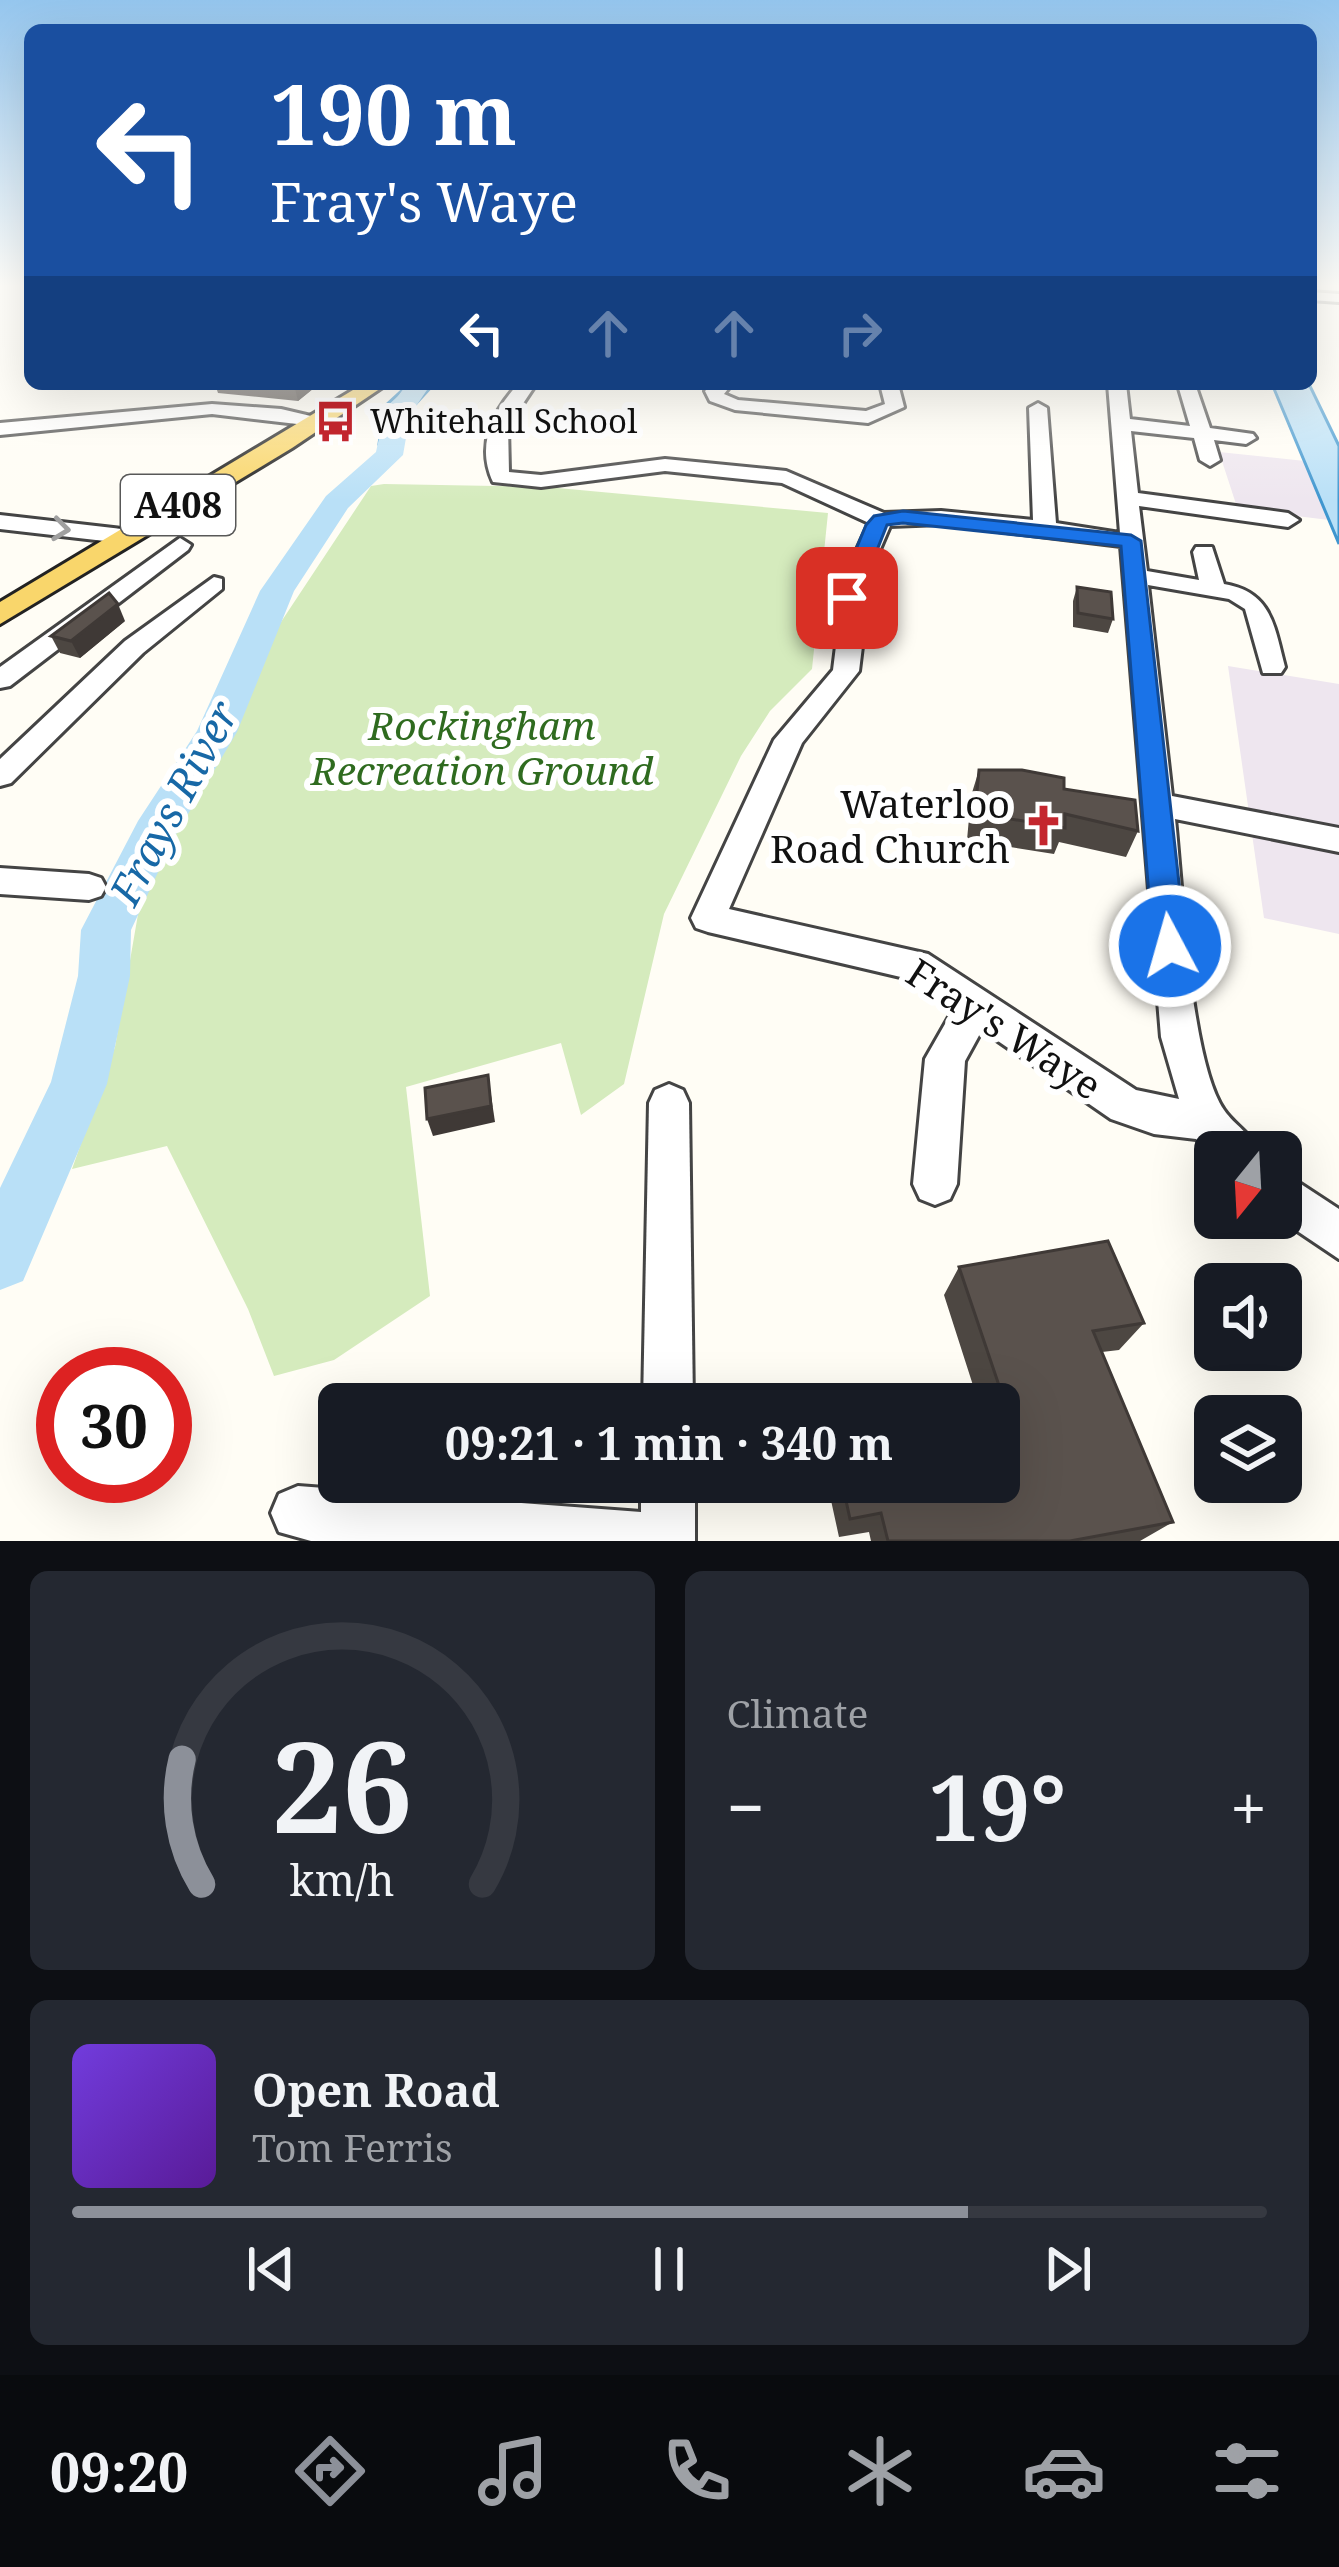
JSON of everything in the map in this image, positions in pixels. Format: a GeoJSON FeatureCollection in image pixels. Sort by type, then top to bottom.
{"type":"FeatureCollection","features":[{"type":"Feature","properties":{"kind":"main road","name":"A408"},"geometry":{"type":"LineString","coordinates":[[0,615],[122,536],[368,390]]}},
{"type":"Feature","properties":{"kind":"street"},"geometry":{"type":"LineString","coordinates":[[522,390],[500,414],[500,478],[541,482],[665,466],[786,477],[881,520],[903,517],[1131,541]]}},
{"type":"Feature","properties":{"kind":"street"},"geometry":{"type":"LineString","coordinates":[[715,390],[716,398],[735,405],[868,417],[895,407],[891,390]]}},
{"type":"Feature","properties":{"kind":"street"},"geometry":{"type":"LineString","coordinates":[[1118,390],[1180,1036],[1206,1121],[1216,1131]]}},
{"type":"Feature","properties":{"kind":"street"},"geometry":{"type":"LineString","coordinates":[[1189,390],[1210,460]]}},
{"type":"Feature","properties":{"kind":"street"},"geometry":{"type":"LineString","coordinates":[[1038,408],[1045,531]]}},
{"type":"Feature","properties":{"kind":"street"},"geometry":{"type":"LineString","coordinates":[[0,429],[62,428],[163,411],[214,409],[322,421]]}},
{"type":"Feature","properties":{"kind":"street"},"geometry":{"type":"LineString","coordinates":[[1123,424],[1246,438]]}},
{"type":"Feature","properties":{"kind":"street"},"geometry":{"type":"LineString","coordinates":[[1126,498],[1288,520]]}},
{"type":"Feature","properties":{"kind":"street"},"geometry":{"type":"LineString","coordinates":[[1192,507],[1214,590]]}},
{"type":"Feature","properties":{"kind":"street","name":"Fray's Waye"},"geometry":{"type":"LineString","coordinates":[[881,520],[847,598],[851,630],[846,670],[789,740],[708,918],[915,965],[1126,1106],[1154,1115],[1206,1121]]}},
{"type":"Feature","properties":{"kind":"street"},"geometry":{"type":"LineString","coordinates":[[0,522],[122,536]]}},
{"type":"Feature","properties":{"kind":"street"},"geometry":{"type":"LineString","coordinates":[[0,680],[179,545]]}},
{"type":"Feature","properties":{"kind":"street"},"geometry":{"type":"LineString","coordinates":[[1136,577],[1237,593],[1256,606],[1272,667]]}},
{"type":"Feature","properties":{"kind":"street"},"geometry":{"type":"LineString","coordinates":[[0,776],[198,590]]}},
{"type":"Feature","properties":{"kind":"street"},"geometry":{"type":"LineString","coordinates":[[1156,803],[1339,840]]}},
{"type":"Feature","properties":{"kind":"street"},"geometry":{"type":"LineString","coordinates":[[0,881],[89,887]]}},
{"type":"Feature","properties":{"kind":"street"},"geometry":{"type":"LineString","coordinates":[[935,1184],[945,1060],[975,1006]]}},
{"type":"Feature","properties":{"kind":"street"},"geometry":{"type":"LineString","coordinates":[[668,1383],[669,1102]]}},
{"type":"Feature","properties":{"kind":"street"},"geometry":{"type":"LineString","coordinates":[[1302,1208],[1339,1235]]}},
{"type":"Feature","properties":{"kind":"street"},"geometry":{"type":"LineString","coordinates":[[298,1513],[668,1541],[668,1503]]}},
{"type":"Feature","properties":{"kind":"shaded area"},"geometry":{"type":"Polygon","coordinates":[[[1219,452],[1305,461],[1329,520],[1247,510],[1236,504],[1219,452]]]}},
{"type":"Feature","properties":{"kind":"shaded area"},"geometry":{"type":"Polygon","coordinates":[[[1228,666],[1339,684],[1339,934],[1264,918],[1228,666]]]}},
{"type":"Feature","properties":{"kind":"green space","name":"Rockingham Recreation Ground"},"geometry":{"type":"Polygon","coordinates":[[[371,486],[547,487],[828,513],[812,669],[770,711],[741,756],[664,914],[624,1084],[581,1115],[561,1043],[406,1087],[430,1296],[334,1360],[274,1376],[248,1309],[167,1146],[72,1169],[115,1047],[141,897],[250,692],[279,625],[371,486]]]}},
{"type":"Feature","properties":{"kind":"water"},"geometry":{"type":"Polygon","coordinates":[[[402,390],[428,390],[410,410],[397,445],[379,444],[384,407],[402,390]]]}},
{"type":"Feature","properties":{"kind":"water"},"geometry":{"type":"Polygon","coordinates":[[[1275,390],[1312,390],[1339,446],[1339,544],[1275,390]]]}},
{"type":"Feature","properties":{"kind":"building"},"geometry":{"type":"Polygon","coordinates":[[[1077,587],[1111,592],[1113,619],[1078,613],[1077,587]]]}},
{"type":"Feature","properties":{"kind":"building"},"geometry":{"type":"Polygon","coordinates":[[[109,593],[118,604],[71,641],[51,636],[109,593]]]}},
{"type":"Feature","properties":{"kind":"building"},"geometry":{"type":"Polygon","coordinates":[[[979,770],[1022,770],[1064,778],[1064,789],[1135,800],[1138,831],[1065,814],[1065,828],[975,813],[979,770]]]}},
{"type":"Feature","properties":{"kind":"building"},"geometry":{"type":"Polygon","coordinates":[[[488,1075],[491,1106],[427,1119],[425,1088],[488,1075]]]}},
{"type":"Feature","properties":{"kind":"building"},"geometry":{"type":"Polygon","coordinates":[[[1108,1241],[1144,1323],[1093,1331],[1173,1522],[1070,1541],[888,1541],[881,1513],[850,1519],[847,1503],[1020,1503],[1020,1383],[998,1383],[959,1267],[1108,1241]]]}},
{"type":"Feature","properties":{"kind":"waterway","name":"Frays River"},"geometry":{"type":"LineString","coordinates":[[0,1258],[79,1084],[104,976],[106,930],[154,833],[217,732],[277,591],[337,502],[389,455],[397,415],[415,390]]}},
{"type":"Feature","properties":{"kind":"place","name":"Whitehall School"},"geometry":{"type":"Point","coordinates":[336,421]}},
{"type":"Feature","properties":{"kind":"place","name":"Waterloo Road Church"},"geometry":{"type":"Point","coordinates":[1044,826]}},
{"type":"Feature","properties":{"kind":"route"},"geometry":{"type":"LineString","coordinates":[[847,598],[881,520],[903,517],[1131,541],[1170,946]]}}]}
